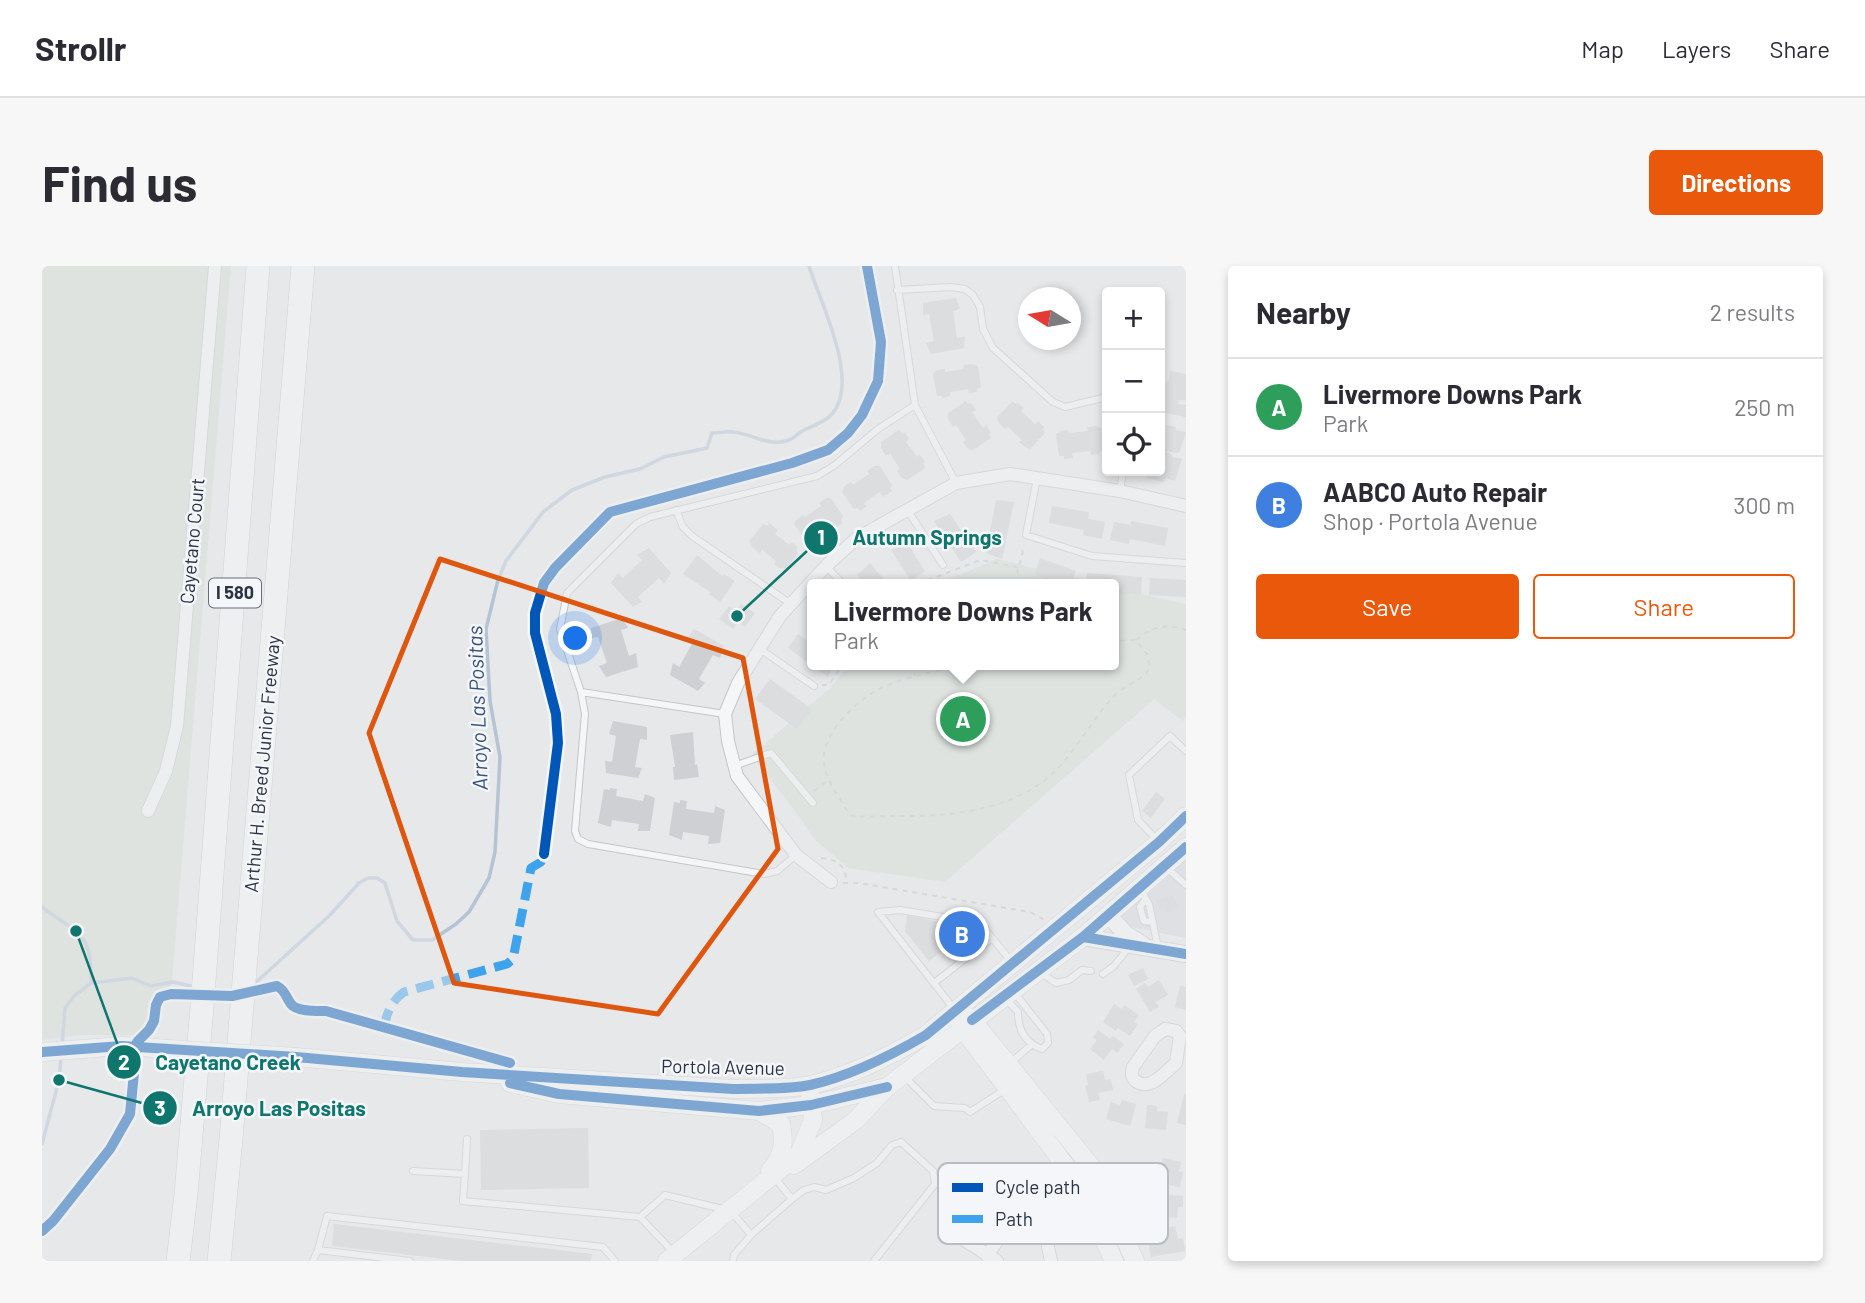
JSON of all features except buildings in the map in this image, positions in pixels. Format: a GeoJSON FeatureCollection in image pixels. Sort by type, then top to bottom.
{"type":"FeatureCollection","features":[{"type":"Feature","properties":{"kind":"highway","name":"Arthur H. Breed Junior Freeway"},"geometry":{"type":"LineString","coordinates":[[178,1261],[209,920],[258,266]]}},
{"type":"Feature","properties":{"kind":"highway","name":"Arthur H. Breed Junior Freeway"},"geometry":{"type":"LineString","coordinates":[[219,1261],[303,266]]}},
{"type":"Feature","properties":{"kind":"main road","name":"Portola Avenue"},"geometry":{"type":"LineString","coordinates":[[42,1052],[122,1046],[296,1057],[462,1072],[733,1088],[810,1085],[890,1056],[926,1035],[1159,842],[1186,816]]}},
{"type":"Feature","properties":{"kind":"main road","name":"Portola Avenue"},"geometry":{"type":"LineString","coordinates":[[462,1072],[559,1094],[759,1111],[811,1105],[887,1087],[1143,893],[1165,866],[1186,847]]}},
{"type":"Feature","properties":{"kind":"main road"},"geometry":{"type":"LineString","coordinates":[[956,1011],[1009,1064],[1088,1163]]}},
{"type":"Feature","properties":{"kind":"main road"},"geometry":{"type":"LineString","coordinates":[[968,1024],[1007,1088],[1064,1163]]}},
{"type":"Feature","properties":{"kind":"main road"},"geometry":{"type":"LineString","coordinates":[[774,1176],[799,1154],[813,1120],[810,1085]]}},
{"type":"Feature","properties":{"kind":"main road"},"geometry":{"type":"LineString","coordinates":[[671,1258],[774,1176],[856,1120],[887,1087]]}},
{"type":"Feature","properties":{"kind":"main road"},"geometry":{"type":"LineString","coordinates":[[748,1196],[782,1155],[811,1105]]}},
{"type":"Feature","properties":{"kind":"main road"},"geometry":{"type":"LineString","coordinates":[[759,1111],[781,1124],[782,1155]]}},
{"type":"Feature","properties":{"kind":"main road"},"geometry":{"type":"LineString","coordinates":[[1106,1244],[1114,1261]]}},
{"type":"Feature","properties":{"kind":"main road"},"geometry":{"type":"LineString","coordinates":[[1127,1244],[1135,1261]]}},
{"type":"Feature","properties":{"kind":"street","name":"Cayetano Court"},"geometry":{"type":"LineString","coordinates":[[148,811],[166,771],[177,726],[215,266]]}},
{"type":"Feature","properties":{"kind":"street"},"geometry":{"type":"LineString","coordinates":[[813,579],[857,538],[956,483],[1010,474],[1119,491],[1186,506]]}},
{"type":"Feature","properties":{"kind":"street"},"geometry":{"type":"LineString","coordinates":[[807,586],[780,616],[738,683],[725,714],[728,741],[737,776],[796,855],[831,882]]}},
{"type":"Feature","properties":{"kind":"street"},"geometry":{"type":"LineString","coordinates":[[1099,928],[1144,947]]}},
{"type":"Feature","properties":{"kind":"street"},"geometry":{"type":"LineString","coordinates":[[1099,928],[1144,947],[1186,954]]}},
{"type":"Feature","properties":{"kind":"street"},"geometry":{"type":"LineString","coordinates":[[1165,1029],[1176,1031],[1180,1036],[1181,1065],[1147,1085],[1134,1080],[1131,1073],[1155,1036],[1165,1029]]}},
{"type":"Feature","properties":{"kind":"street"},"geometry":{"type":"LineString","coordinates":[[970,1244],[992,1258]]}},
{"type":"Feature","properties":{"kind":"lane"},"geometry":{"type":"LineString","coordinates":[[895,266],[915,405],[956,483]]}},
{"type":"Feature","properties":{"kind":"lane"},"geometry":{"type":"LineString","coordinates":[[897,290],[951,287],[965,289],[973,295],[980,307],[983,329],[993,348],[1052,402],[1065,407],[1102,398]]}},
{"type":"Feature","properties":{"kind":"lane"},"geometry":{"type":"LineString","coordinates":[[796,855],[777,872],[764,874],[588,844],[578,839],[575,831],[585,714],[581,692],[560,629],[567,593],[636,524],[676,510],[817,476],[835,465],[878,429],[915,405]]}},
{"type":"Feature","properties":{"kind":"lane"},"geometry":{"type":"LineString","coordinates":[[1119,491],[1122,476]]}},
{"type":"Feature","properties":{"kind":"lane"},"geometry":{"type":"LineString","coordinates":[[1037,478],[1026,535],[1092,556],[1186,563]]}},
{"type":"Feature","properties":{"kind":"lane"},"geometry":{"type":"LineString","coordinates":[[676,510],[682,527],[692,536],[791,604]]}},
{"type":"Feature","properties":{"kind":"lane"},"geometry":{"type":"LineString","coordinates":[[907,510],[943,565]]}},
{"type":"Feature","properties":{"kind":"lane"},"geometry":{"type":"LineString","coordinates":[[825,566],[838,579]]}},
{"type":"Feature","properties":{"kind":"lane"},"geometry":{"type":"LineString","coordinates":[[760,649],[814,686]]}},
{"type":"Feature","properties":{"kind":"lane"},"geometry":{"type":"LineString","coordinates":[[581,692],[725,714]]}},
{"type":"Feature","properties":{"kind":"lane"},"geometry":{"type":"LineString","coordinates":[[1159,842],[1138,820],[1129,775],[1170,736],[1186,751]]}},
{"type":"Feature","properties":{"kind":"lane"},"geometry":{"type":"LineString","coordinates":[[734,766],[771,753],[813,803]]}},
{"type":"Feature","properties":{"kind":"lane"},"geometry":{"type":"LineString","coordinates":[[1165,866],[1186,885]]}},
{"type":"Feature","properties":{"kind":"lane"},"geometry":{"type":"LineString","coordinates":[[1103,974],[1144,947],[1153,922],[1143,893]]}},
{"type":"Feature","properties":{"kind":"lane"},"geometry":{"type":"LineString","coordinates":[[1082,906],[1099,928]]}},
{"type":"Feature","properties":{"kind":"lane"},"geometry":{"type":"LineString","coordinates":[[956,1011],[878,912],[900,910],[980,923],[1013,963]]}},
{"type":"Feature","properties":{"kind":"lane"},"geometry":{"type":"LineString","coordinates":[[934,984],[992,939]]}},
{"type":"Feature","properties":{"kind":"lane"},"geometry":{"type":"LineString","coordinates":[[1038,971],[1056,983],[1069,980],[1082,970],[1091,971]]}},
{"type":"Feature","properties":{"kind":"lane"},"geometry":{"type":"LineString","coordinates":[[1008,993],[1047,1034],[1048,1043],[1042,1049],[1031,1045],[1018,1027],[1018,1013],[1008,993]]}},
{"type":"Feature","properties":{"kind":"lane"},"geometry":{"type":"LineString","coordinates":[[1009,1064],[1031,1045]]}},
{"type":"Feature","properties":{"kind":"lane"},"geometry":{"type":"LineString","coordinates":[[904,1075],[934,1107],[965,1108],[970,1112],[1007,1088]]}},
{"type":"Feature","properties":{"kind":"lane"},"geometry":{"type":"LineString","coordinates":[[467,1139],[463,1201],[640,1217],[665,1195],[731,1210],[751,1235]]}},
{"type":"Feature","properties":{"kind":"lane"},"geometry":{"type":"LineString","coordinates":[[733,1261],[734,1255],[751,1235],[804,1190],[814,1187],[826,1190],[854,1178],[877,1163],[892,1145],[901,1142],[933,1171],[935,1184],[874,1261]]}},
{"type":"Feature","properties":{"kind":"lane"},"geometry":{"type":"LineString","coordinates":[[413,1171],[465,1174]]}},
{"type":"Feature","properties":{"kind":"lane"},"geometry":{"type":"LineString","coordinates":[[774,1176],[792,1199]]}},
{"type":"Feature","properties":{"kind":"lane"},"geometry":{"type":"LineString","coordinates":[[313,1261],[327,1216],[603,1247],[615,1261]]}},
{"type":"Feature","properties":{"kind":"lane"},"geometry":{"type":"LineString","coordinates":[[640,1217],[671,1258]]}},
{"type":"Feature","properties":{"kind":"lane"},"geometry":{"type":"LineString","coordinates":[[318,1250],[410,1261]]}},
{"type":"Feature","properties":{"kind":"path"},"geometry":{"type":"LineString","coordinates":[[1018,579],[1017,568],[1026,535]]}},
{"type":"Feature","properties":{"kind":"path"},"geometry":{"type":"LineString","coordinates":[[931,579],[980,560],[1017,568]]}},
{"type":"Feature","properties":{"kind":"path"},"geometry":{"type":"LineString","coordinates":[[1119,641],[1136,640],[1166,625],[1186,630]]}},
{"type":"Feature","properties":{"kind":"path"},"geometry":{"type":"LineString","coordinates":[[942,670],[881,688],[850,712],[835,729],[824,749],[824,765],[850,815],[930,817],[964,812],[1032,790],[1060,766],[1116,694],[1143,678],[1150,668],[1147,654],[1136,640]]}},
{"type":"Feature","properties":{"kind":"path"},"geometry":{"type":"LineString","coordinates":[[814,686],[829,685],[839,670]]}},
{"type":"Feature","properties":{"kind":"path"},"geometry":{"type":"LineString","coordinates":[[912,670],[916,677]]}},
{"type":"Feature","properties":{"kind":"path"},"geometry":{"type":"LineString","coordinates":[[808,797],[830,779]]}},
{"type":"Feature","properties":{"kind":"path"},"geometry":{"type":"LineString","coordinates":[[815,858],[836,860],[844,868],[846,883]]}},
{"type":"Feature","properties":{"kind":"path"},"geometry":{"type":"LineString","coordinates":[[831,882],[872,885],[1030,912],[1047,923]]}},
{"type":"Feature","properties":{"kind":"highlighted area"},"geometry":{"type":"Polygon","coordinates":[[[440,559],[743,658],[778,849],[658,1014],[454,983],[369,733],[440,559]]]}},
{"type":"Feature","properties":{"kind":"shaded area"},"geometry":{"type":"Polygon","coordinates":[[[42,266],[231,266],[171,991],[158,997],[148,1023],[139,1035],[82,1035],[42,1040],[42,266]]]}},
{"type":"Feature","properties":{"kind":"shaded area"},"geometry":{"type":"Polygon","coordinates":[[[997,559],[1079,579],[949,579],[997,559]]]}},
{"type":"Feature","properties":{"kind":"shaded area"},"geometry":{"type":"Polygon","coordinates":[[[1119,589],[1186,604],[1186,717],[1183,721],[1154,699],[945,882],[848,868],[815,840],[752,755],[829,689],[845,670],[1119,670],[1119,589]]]}},
{"type":"Feature","properties":{"kind":"shaded area"},"geometry":{"type":"Polygon","coordinates":[[[1186,856],[1186,938],[1127,926],[1119,918],[1121,914],[1186,856]]]}},
{"type":"Feature","properties":{"kind":"waterway","name":"Arroyo Las Positas"},"geometry":{"type":"LineString","coordinates":[[253,985],[329,916],[359,883],[368,878],[377,878],[385,883],[397,921],[413,940],[432,940],[469,912],[489,878],[495,852],[500,757],[490,701],[486,629],[498,580],[506,561],[543,512],[572,490],[605,477],[640,469],[664,457],[707,448],[712,433],[734,432],[779,442],[791,439],[829,417],[840,400],[840,362],[836,341],[809,266]]}},
{"type":"Feature","properties":{"kind":"waterway"},"geometry":{"type":"LineString","coordinates":[[42,907],[81,936],[89,954],[91,983]]}},
{"type":"Feature","properties":{"kind":"waterway","name":"Arroyo Las Positas"},"geometry":{"type":"LineString","coordinates":[[62,1046],[65,1008],[74,996],[91,983],[132,978],[151,986],[173,982],[195,987]]}},
{"type":"Feature","properties":{"kind":"waterway","name":"Arroyo Las Positas"},"geometry":{"type":"LineString","coordinates":[[212,991],[236,992]]}},
{"type":"Feature","properties":{"kind":"waterway","name":"Arroyo Las Positas"},"geometry":{"type":"LineString","coordinates":[[42,1144],[59,1080],[61,1058]]}},
{"type":"Feature","properties":{"kind":"marked path"},"geometry":{"type":"LineString","coordinates":[[384,1027],[390,1008],[404,992],[507,964],[513,959],[531,868],[541,862],[544,854]]}},
{"type":"Feature","properties":{"kind":"cycle path"},"geometry":{"type":"LineString","coordinates":[[544,854],[558,743],[556,714],[535,633],[535,613],[544,583],[555,568],[610,512],[792,463],[828,450],[848,433],[862,415],[878,381],[881,342],[867,266]]}},
{"type":"Feature","properties":{"kind":"cycle path"},"geometry":{"type":"LineString","coordinates":[[42,1052],[122,1046],[733,1089],[810,1085],[870,1064],[926,1035],[1159,842],[1186,816]]}},
{"type":"Feature","properties":{"kind":"cycle path"},"geometry":{"type":"LineString","coordinates":[[972,1020],[1083,937],[1186,847]]}},
{"type":"Feature","properties":{"kind":"cycle path"},"geometry":{"type":"LineString","coordinates":[[1083,937],[1186,954]]}},
{"type":"Feature","properties":{"kind":"cycle path"},"geometry":{"type":"LineString","coordinates":[[42,1231],[110,1149],[130,1114],[137,1042],[154,1021],[160,997],[171,994],[232,996],[277,986],[294,1007],[326,1011],[510,1063]]}},
{"type":"Feature","properties":{"kind":"cycle path"},"geometry":{"type":"LineString","coordinates":[[510,1083],[559,1094],[759,1111],[811,1105],[887,1087]]}},
{"type":"Feature","properties":{"kind":"place","name":"Autumn Springs"},"geometry":{"type":"Point","coordinates":[737,616]}},
{"type":"Feature","properties":{"kind":"place","name":"Livermore Downs Park"},"geometry":{"type":"Point","coordinates":[963,719]}},
{"type":"Feature","properties":{"kind":"place","name":"Cayetano Creek"},"geometry":{"type":"Point","coordinates":[76,931]}},
{"type":"Feature","properties":{"kind":"place","name":"AABCO Auto Repair"},"geometry":{"type":"Point","coordinates":[962,934]}},
{"type":"Feature","properties":{"kind":"place","name":"Arroyo Las Positas"},"geometry":{"type":"Point","coordinates":[59,1080]}}]}
